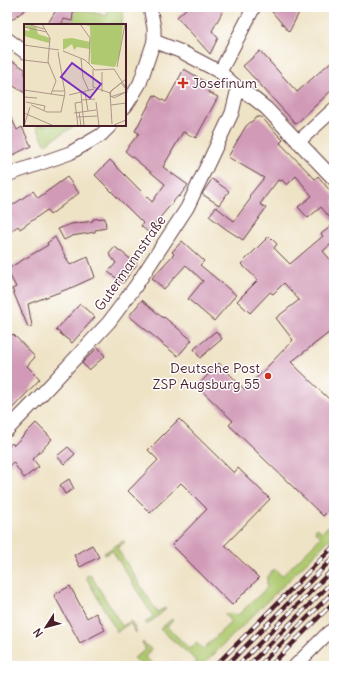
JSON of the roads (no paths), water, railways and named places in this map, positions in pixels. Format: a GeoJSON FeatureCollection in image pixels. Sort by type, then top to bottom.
{"type":"FeatureCollection","features":[{"type":"Feature","properties":{"kind":"street"},"geometry":{"type":"LineString","coordinates":[[127,100],[140,83],[154,41],[154,28],[150,7]]}},
{"type":"Feature","properties":{"kind":"street"},"geometry":{"type":"LineString","coordinates":[[220,72],[254,7]]}},
{"type":"Feature","properties":{"kind":"street"},"geometry":{"type":"LineString","coordinates":[[7,39],[24,51]]}},
{"type":"Feature","properties":{"kind":"street"},"geometry":{"type":"LineString","coordinates":[[154,41],[182,52],[220,72],[238,88],[266,108],[334,179]]}},
{"type":"Feature","properties":{"kind":"street","name":"Gutermannstraße"},"geometry":{"type":"LineString","coordinates":[[7,430],[109,322],[135,287],[187,208],[232,113],[238,88]]}},
{"type":"Feature","properties":{"kind":"street"},"geometry":{"type":"LineString","coordinates":[[298,142],[334,109]]}},
{"type":"Feature","properties":{"kind":"street"},"geometry":{"type":"LineString","coordinates":[[7,175],[70,153],[101,135],[110,126]]}},
{"type":"Feature","properties":{"kind":"street"},"geometry":{"type":"LineString","coordinates":[[295,666],[328,633],[334,630]]}},
{"type":"Feature","properties":{"kind":"railway"},"geometry":{"type":"LineString","coordinates":[[215,666],[334,546]]}},
{"type":"Feature","properties":{"kind":"railway"},"geometry":{"type":"LineString","coordinates":[[226,666],[334,557]]}},
{"type":"Feature","properties":{"kind":"railway"},"geometry":{"type":"LineString","coordinates":[[237,666],[334,568]]}},
{"type":"Feature","properties":{"kind":"railway"},"geometry":{"type":"LineString","coordinates":[[248,666],[334,580]]}},
{"type":"Feature","properties":{"kind":"railway"},"geometry":{"type":"LineString","coordinates":[[259,666],[334,591]]}},
{"type":"Feature","properties":{"kind":"railway"},"geometry":{"type":"LineString","coordinates":[[270,666],[334,602]]}},
{"type":"Feature","properties":{"kind":"place","name":"Josefinum"},"geometry":{"type":"Point","coordinates":[183,83]}},
{"type":"Feature","properties":{"kind":"place","name":"Deutsche Post ZSP Augsburg 55"},"geometry":{"type":"Point","coordinates":[268,376]}}]}
